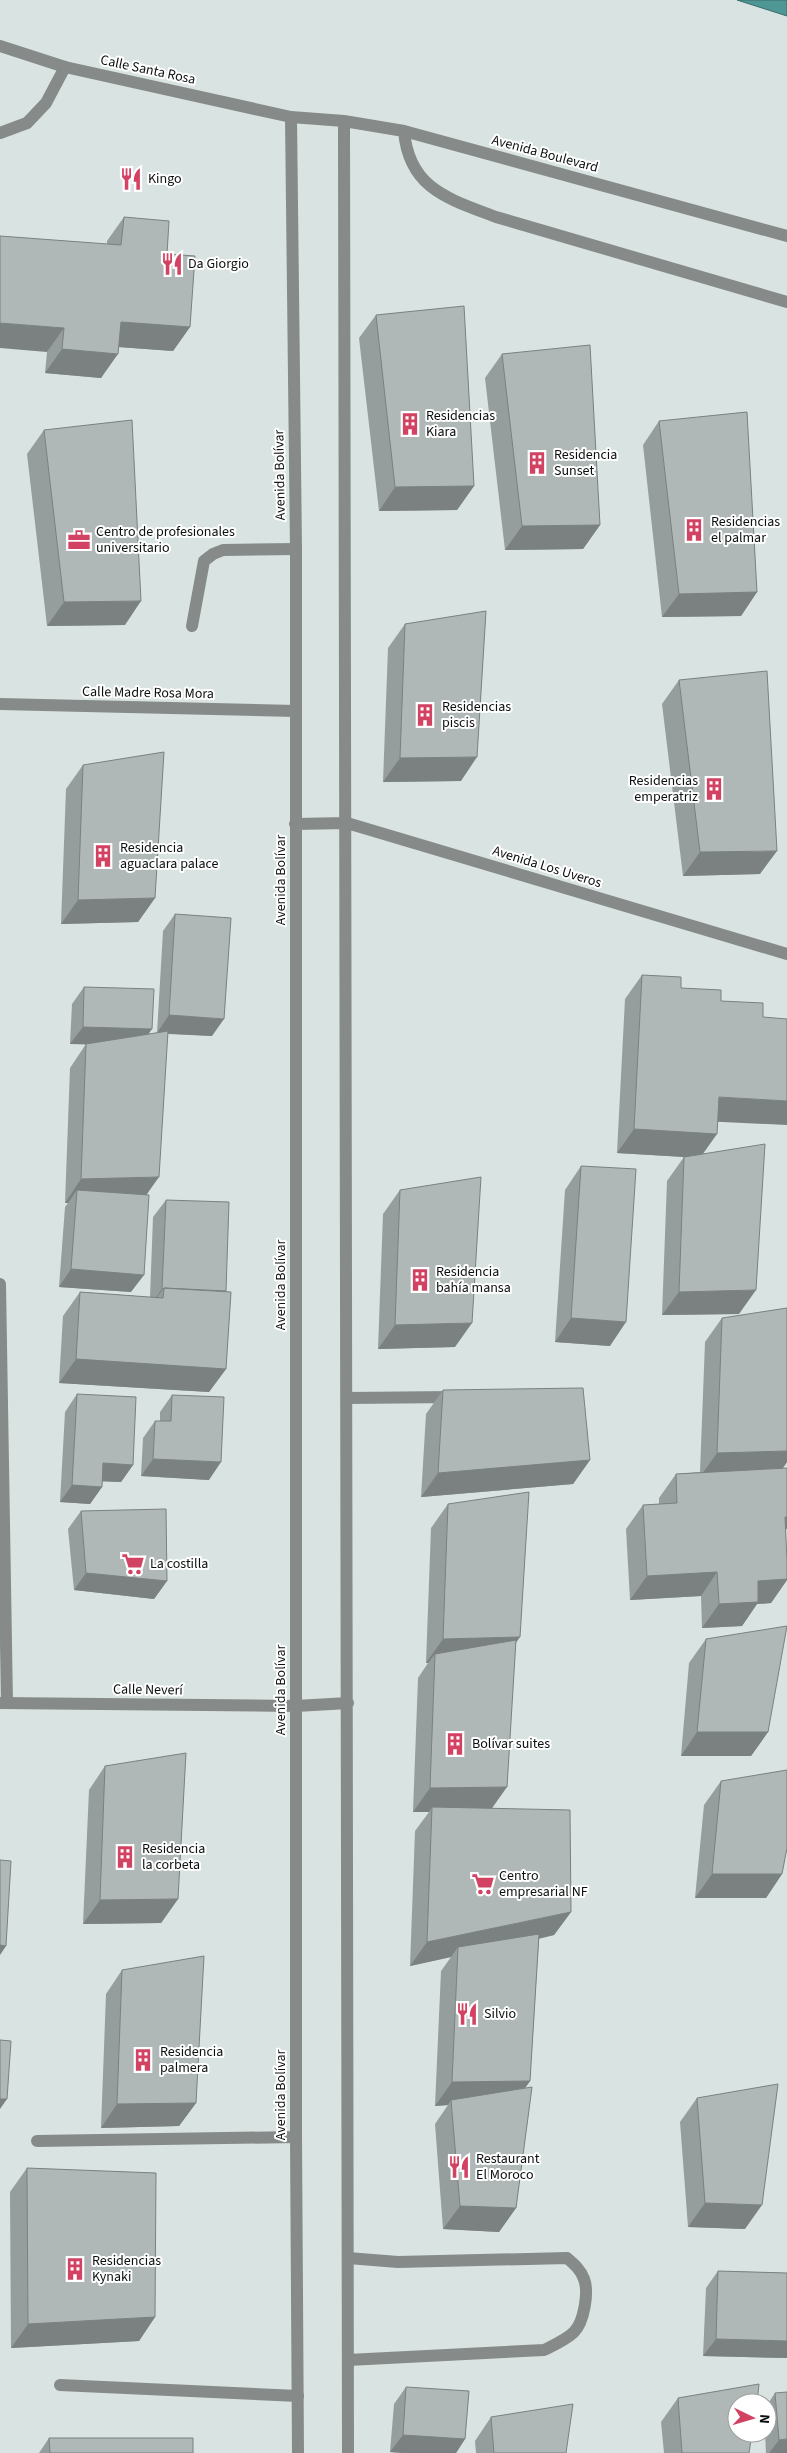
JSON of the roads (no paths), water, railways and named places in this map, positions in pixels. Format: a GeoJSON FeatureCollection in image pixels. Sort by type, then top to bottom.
{"type":"FeatureCollection","features":[{"type":"Feature","properties":{"kind":"street","name":"Calle Santa Rosa"},"geometry":{"type":"LineString","coordinates":[[0,46],[65,67],[292,117]]}},
{"type":"Feature","properties":{"kind":"street"},"geometry":{"type":"LineString","coordinates":[[0,133],[27,123],[46,103],[65,67]]}},
{"type":"Feature","properties":{"kind":"street","name":"Avenida Boulevard"},"geometry":{"type":"LineString","coordinates":[[292,117],[344,121],[404,131],[787,236]]}},
{"type":"Feature","properties":{"kind":"street","name":"Avenida Bolívar"},"geometry":{"type":"LineString","coordinates":[[292,117],[296,549],[296,2137],[298,2453]]}},
{"type":"Feature","properties":{"kind":"street"},"geometry":{"type":"LineString","coordinates":[[344,121],[347,823],[348,2453]]}},
{"type":"Feature","properties":{"kind":"street"},"geometry":{"type":"LineString","coordinates":[[404,131],[406,147],[418,174],[427,185],[465,205],[496,217],[787,302]]}},
{"type":"Feature","properties":{"kind":"street"},"geometry":{"type":"LineString","coordinates":[[192,626],[204,561],[213,554],[223,550],[296,549]]}},
{"type":"Feature","properties":{"kind":"street","name":"Calle Madre Rosa Mora"},"geometry":{"type":"LineString","coordinates":[[0,704],[295,711]]}},
{"type":"Feature","properties":{"kind":"street","name":"Avenida Los Uveros"},"geometry":{"type":"LineString","coordinates":[[296,824],[347,823],[787,954]]}},
{"type":"Feature","properties":{"kind":"street"},"geometry":{"type":"LineString","coordinates":[[0,1284],[3,1703]]}},
{"type":"Feature","properties":{"kind":"street"},"geometry":{"type":"LineString","coordinates":[[347,1398],[464,1397]]}},
{"type":"Feature","properties":{"kind":"street","name":"Calle Neverí"},"geometry":{"type":"LineString","coordinates":[[3,1703],[296,1706],[348,1703]]}},
{"type":"Feature","properties":{"kind":"street"},"geometry":{"type":"LineString","coordinates":[[37,2141],[296,2137]]}},
{"type":"Feature","properties":{"kind":"street"},"geometry":{"type":"LineString","coordinates":[[348,2258],[398,2262],[567,2258],[576,2266],[585,2280],[585,2312],[576,2331],[561,2342],[544,2350],[348,2360]]}},
{"type":"Feature","properties":{"kind":"street"},"geometry":{"type":"LineString","coordinates":[[60,2385],[298,2396]]}},
{"type":"Feature","properties":{"kind":"water"},"geometry":{"type":"Polygon","coordinates":[[[737,0],[787,0],[787,16],[737,0]]]}},
{"type":"Feature","properties":{"kind":"place","name":"Kingo"},"geometry":{"type":"Point","coordinates":[131,179]}},
{"type":"Feature","properties":{"kind":"place","name":"Da Giorgio"},"geometry":{"type":"Point","coordinates":[172,264]}},
{"type":"Feature","properties":{"kind":"place","name":"Residencias Kiara"},"geometry":{"type":"Point","coordinates":[410,424]}},
{"type":"Feature","properties":{"kind":"place","name":"Residencia Sunset"},"geometry":{"type":"Point","coordinates":[537,463]}},
{"type":"Feature","properties":{"kind":"place","name":"Residencias el palmar"},"geometry":{"type":"Point","coordinates":[694,530]}},
{"type":"Feature","properties":{"kind":"place","name":"Centro de profesionales universitario"},"geometry":{"type":"Point","coordinates":[79,540]}},
{"type":"Feature","properties":{"kind":"place","name":"Residencias piscis"},"geometry":{"type":"Point","coordinates":[425,715]}},
{"type":"Feature","properties":{"kind":"place","name":"Residencias emperatriz"},"geometry":{"type":"Point","coordinates":[714,789]}},
{"type":"Feature","properties":{"kind":"place","name":"Residencia aguaclara palace"},"geometry":{"type":"Point","coordinates":[103,856]}},
{"type":"Feature","properties":{"kind":"place","name":"Residencia bahía mansa"},"geometry":{"type":"Point","coordinates":[420,1280]}},
{"type":"Feature","properties":{"kind":"place","name":"La costilla"},"geometry":{"type":"Point","coordinates":[133,1564]}},
{"type":"Feature","properties":{"kind":"place","name":"Bolívar suites"},"geometry":{"type":"Point","coordinates":[455,1744]}},
{"type":"Feature","properties":{"kind":"place","name":"Residencia la corbeta"},"geometry":{"type":"Point","coordinates":[125,1857]}},
{"type":"Feature","properties":{"kind":"place","name":"Centro empresarial NF"},"geometry":{"type":"Point","coordinates":[483,1884]}},
{"type":"Feature","properties":{"kind":"place","name":"Silvio"},"geometry":{"type":"Point","coordinates":[467,2014]}},
{"type":"Feature","properties":{"kind":"place","name":"Residencia palmera"},"geometry":{"type":"Point","coordinates":[143,2060]}},
{"type":"Feature","properties":{"kind":"place","name":"Restaurant El Moroco"},"geometry":{"type":"Point","coordinates":[459,2167]}},
{"type":"Feature","properties":{"kind":"place","name":"Residencias Kynaki"},"geometry":{"type":"Point","coordinates":[75,2269]}}]}
